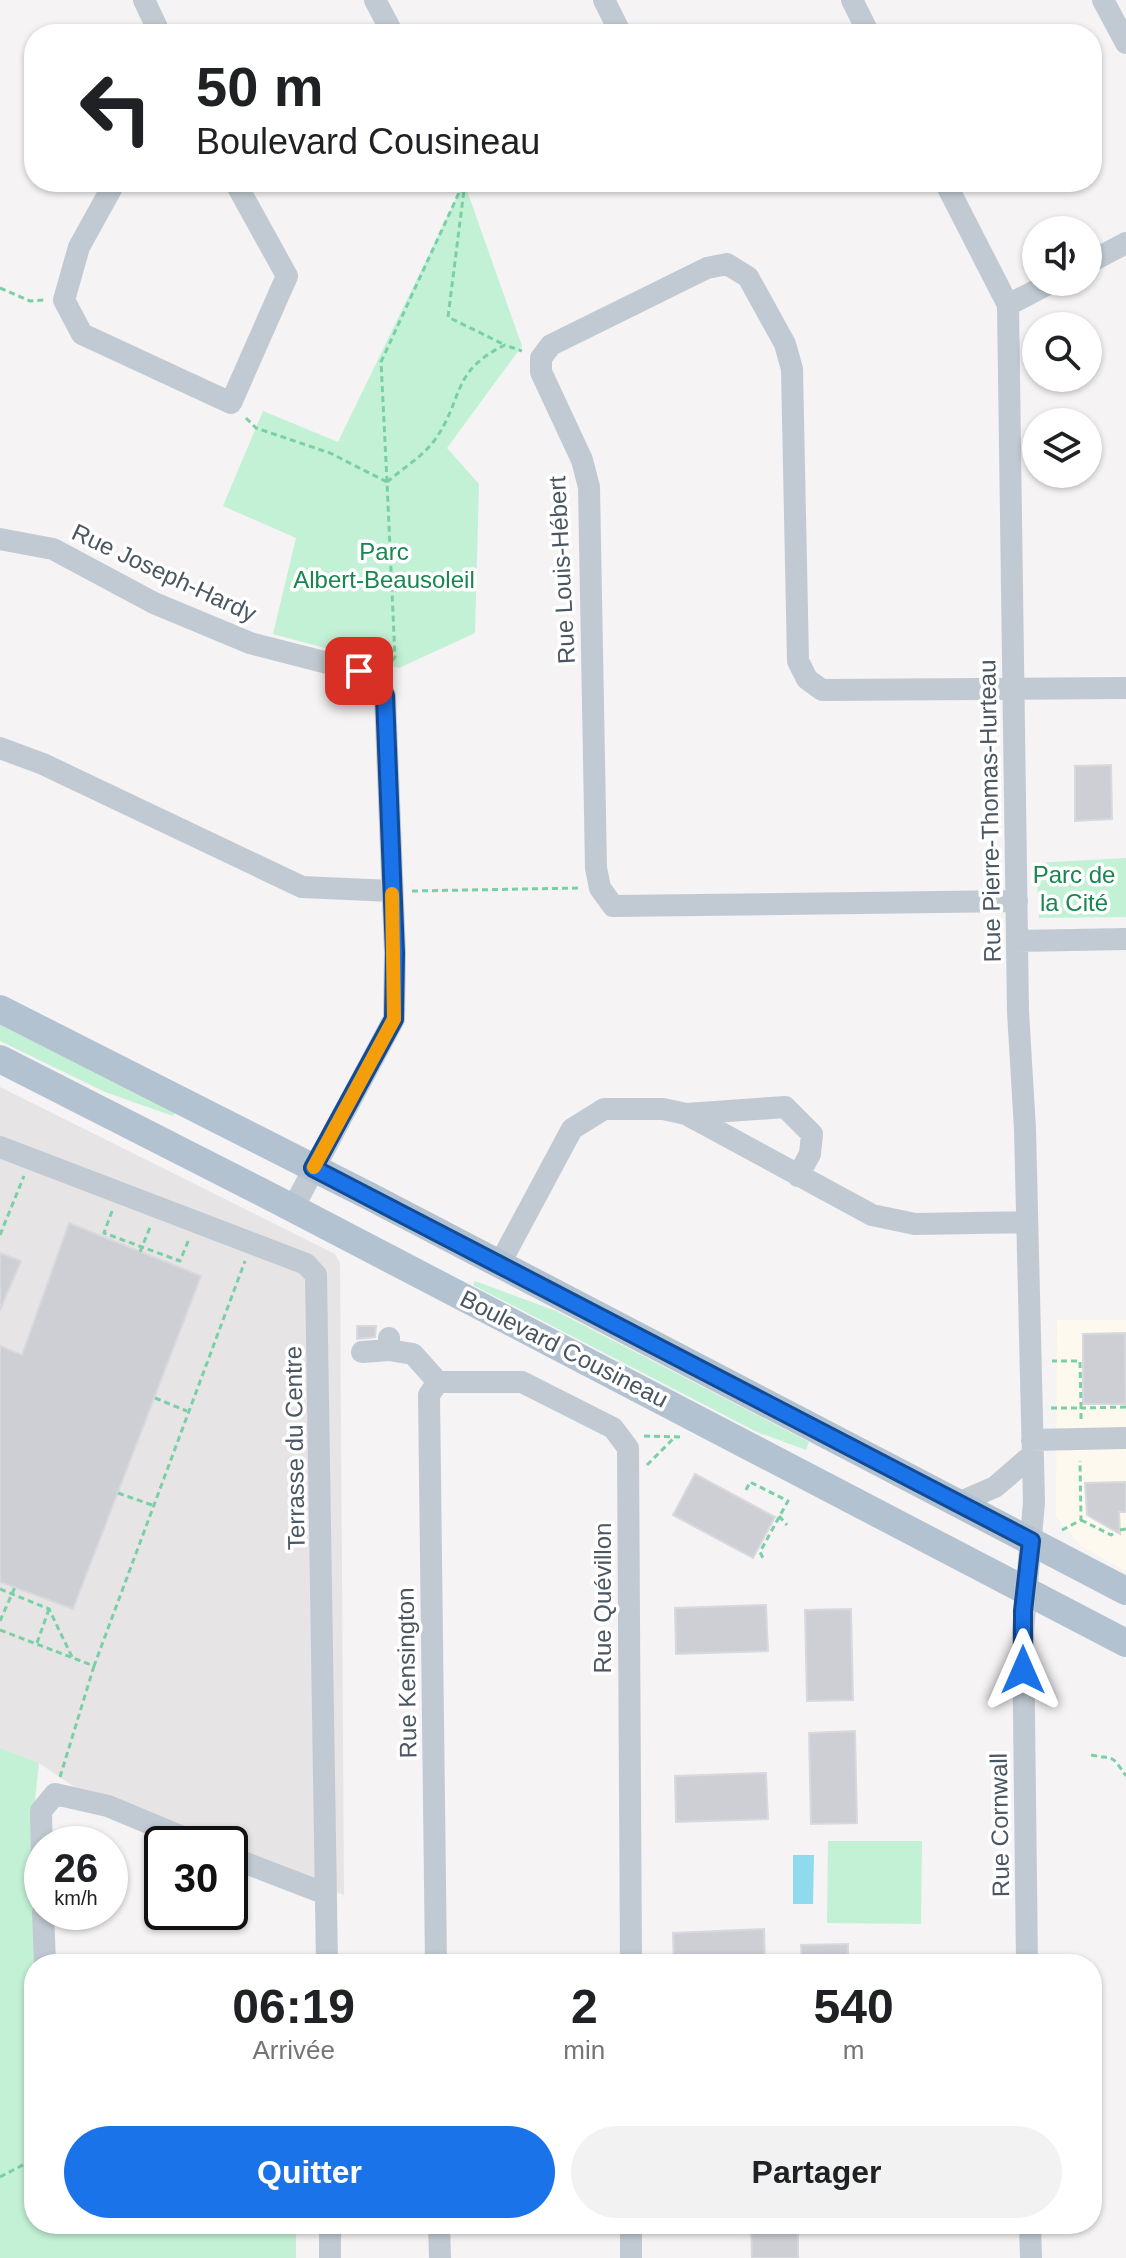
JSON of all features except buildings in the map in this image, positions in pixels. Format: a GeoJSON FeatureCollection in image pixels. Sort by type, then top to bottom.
{"type":"FeatureCollection","features":[{"type":"Feature","properties":{"kind":"main road","name":"Boulevard Cousineau"},"geometry":{"type":"LineString","coordinates":[[0,1009],[313,1168],[1126,1591]]}},
{"type":"Feature","properties":{"kind":"main road","name":"Boulevard Cousineau"},"geometry":{"type":"LineString","coordinates":[[0,1059],[293,1208],[1126,1643]]}},
{"type":"Feature","properties":{"kind":"street"},"geometry":{"type":"LineString","coordinates":[[144,0],[155,24]]}},
{"type":"Feature","properties":{"kind":"street"},"geometry":{"type":"LineString","coordinates":[[375,0],[388,24]]}},
{"type":"Feature","properties":{"kind":"street"},"geometry":{"type":"LineString","coordinates":[[604,0],[616,24]]}},
{"type":"Feature","properties":{"kind":"street"},"geometry":{"type":"LineString","coordinates":[[852,0],[864,24]]}},
{"type":"Feature","properties":{"kind":"street"},"geometry":{"type":"LineString","coordinates":[[1103,0],[1126,43]]}},
{"type":"Feature","properties":{"kind":"street"},"geometry":{"type":"LineString","coordinates":[[109,192],[79,247],[64,300],[82,334],[231,403],[287,276],[241,192]]}},
{"type":"Feature","properties":{"kind":"street","name":"Rue Pierre-Thomas-Hurteau"},"geometry":{"type":"LineString","coordinates":[[950,192],[1008,305],[1017,941],[1032,1448],[1031,1541]]}},
{"type":"Feature","properties":{"kind":"street"},"geometry":{"type":"LineString","coordinates":[[1102,256],[1126,243]]}},
{"type":"Feature","properties":{"kind":"street"},"geometry":{"type":"LineString","coordinates":[[541,358],[551,345],[707,268],[727,264],[748,277],[785,344],[792,369],[798,661],[807,679],[822,690],[1126,688]]}},
{"type":"Feature","properties":{"kind":"street"},"geometry":{"type":"LineString","coordinates":[[1008,305],[1025,296]]}},
{"type":"Feature","properties":{"kind":"street","name":"Rue Louis-Hébert"},"geometry":{"type":"LineString","coordinates":[[541,358],[541,372],[582,460],[589,487],[596,868],[600,888]]}},
{"type":"Feature","properties":{"kind":"street","name":"Rue Joseph-Hardy"},"geometry":{"type":"LineString","coordinates":[[0,539],[53,549],[154,603],[250,643],[359,671],[378,680]]}},
{"type":"Feature","properties":{"kind":"street"},"geometry":{"type":"LineString","coordinates":[[293,1208],[394,1019],[385,696],[378,680]]}},
{"type":"Feature","properties":{"kind":"street"},"geometry":{"type":"LineString","coordinates":[[0,748],[43,764],[302,887],[392,891]]}},
{"type":"Feature","properties":{"kind":"street"},"geometry":{"type":"LineString","coordinates":[[600,888],[613,906],[1017,901]]}},
{"type":"Feature","properties":{"kind":"street"},"geometry":{"type":"LineString","coordinates":[[1017,941],[1126,939]]}},
{"type":"Feature","properties":{"kind":"street"},"geometry":{"type":"LineString","coordinates":[[499,1265],[572,1129],[604,1109],[663,1109],[686,1114],[785,1107],[812,1134],[810,1154],[798,1176]]}},
{"type":"Feature","properties":{"kind":"street"},"geometry":{"type":"LineString","coordinates":[[686,1114],[872,1215],[915,1224],[1026,1222]]}},
{"type":"Feature","properties":{"kind":"street","name":"Terrasse du Centre"},"geometry":{"type":"LineString","coordinates":[[0,1147],[306,1264],[316,1275],[327,1954]]}},
{"type":"Feature","properties":{"kind":"street"},"geometry":{"type":"LineString","coordinates":[[362,1352],[389,1344],[413,1354],[436,1383]]}},
{"type":"Feature","properties":{"kind":"street","name":"Rue Quévillon"},"geometry":{"type":"LineString","coordinates":[[436,1383],[522,1382],[613,1428],[628,1448],[631,1954]]}},
{"type":"Feature","properties":{"kind":"street","name":"Rue Kensington"},"geometry":{"type":"LineString","coordinates":[[436,1383],[429,1402],[436,1954]]}},
{"type":"Feature","properties":{"kind":"street"},"geometry":{"type":"LineString","coordinates":[[958,1503],[995,1487],[1032,1448],[1126,1438]]}},
{"type":"Feature","properties":{"kind":"street","name":"Rue Cornwall"},"geometry":{"type":"LineString","coordinates":[[1027,1954],[1023,1646],[1031,1541]]}},
{"type":"Feature","properties":{"kind":"street"},"geometry":{"type":"LineString","coordinates":[[41,1826],[41,1811],[55,1794],[108,1806],[156,1826]]}},
{"type":"Feature","properties":{"kind":"street"},"geometry":{"type":"LineString","coordinates":[[248,1864],[326,1894]]}},
{"type":"Feature","properties":{"kind":"street"},"geometry":{"type":"LineString","coordinates":[[44,1930],[45,1954]]}},
{"type":"Feature","properties":{"kind":"street"},"geometry":{"type":"LineString","coordinates":[[330,2234],[330,2258]]}},
{"type":"Feature","properties":{"kind":"street"},"geometry":{"type":"LineString","coordinates":[[439,2234],[440,2258]]}},
{"type":"Feature","properties":{"kind":"street"},"geometry":{"type":"LineString","coordinates":[[631,2234],[631,2258]]}},
{"type":"Feature","properties":{"kind":"street"},"geometry":{"type":"LineString","coordinates":[[1030,2234],[1031,2258]]}},
{"type":"Feature","properties":{"kind":"path"},"geometry":{"type":"LineString","coordinates":[[378,680],[395,657],[381,362],[460,192]]}},
{"type":"Feature","properties":{"kind":"path"},"geometry":{"type":"LineString","coordinates":[[464,192],[448,317],[505,345],[541,358]]}},
{"type":"Feature","properties":{"kind":"path"},"geometry":{"type":"LineString","coordinates":[[0,288],[30,301],[64,300]]}},
{"type":"Feature","properties":{"kind":"path"},"geometry":{"type":"LineString","coordinates":[[387,482],[434,441],[466,373],[484,355],[505,345]]}},
{"type":"Feature","properties":{"kind":"path"},"geometry":{"type":"LineString","coordinates":[[231,403],[256,428],[330,453],[387,482]]}},
{"type":"Feature","properties":{"kind":"path"},"geometry":{"type":"LineString","coordinates":[[392,891],[600,888]]}},
{"type":"Feature","properties":{"kind":"path"},"geometry":{"type":"LineString","coordinates":[[0,1235],[24,1174]]}},
{"type":"Feature","properties":{"kind":"path"},"geometry":{"type":"LineString","coordinates":[[113,1207],[104,1235],[180,1261]]}},
{"type":"Feature","properties":{"kind":"path"},"geometry":{"type":"LineString","coordinates":[[141,1249],[152,1222]]}},
{"type":"Feature","properties":{"kind":"path"},"geometry":{"type":"LineString","coordinates":[[178,1267],[190,1237]]}},
{"type":"Feature","properties":{"kind":"path"},"geometry":{"type":"LineString","coordinates":[[55,1794],[94,1666],[245,1260]]}},
{"type":"Feature","properties":{"kind":"path"},"geometry":{"type":"LineString","coordinates":[[1048,1361],[1080,1361],[1081,1408]]}},
{"type":"Feature","properties":{"kind":"path"},"geometry":{"type":"LineString","coordinates":[[155,1398],[187,1411]]}},
{"type":"Feature","properties":{"kind":"path"},"geometry":{"type":"LineString","coordinates":[[1049,1408],[1126,1407]]}},
{"type":"Feature","properties":{"kind":"path"},"geometry":{"type":"LineString","coordinates":[[644,1436],[687,1437]]}},
{"type":"Feature","properties":{"kind":"path"},"geometry":{"type":"LineString","coordinates":[[646,1466],[675,1437]]}},
{"type":"Feature","properties":{"kind":"path"},"geometry":{"type":"LineString","coordinates":[[1080,1451],[1081,1520]]}},
{"type":"Feature","properties":{"kind":"path"},"geometry":{"type":"LineString","coordinates":[[746,1490],[750,1482],[788,1501],[760,1552],[764,1560]]}},
{"type":"Feature","properties":{"kind":"path"},"geometry":{"type":"LineString","coordinates":[[118,1493],[153,1505]]}},
{"type":"Feature","properties":{"kind":"path"},"geometry":{"type":"LineString","coordinates":[[779,1516],[787,1525]]}},
{"type":"Feature","properties":{"kind":"path"},"geometry":{"type":"LineString","coordinates":[[1081,1520],[1111,1535],[1126,1529]]}},
{"type":"Feature","properties":{"kind":"path"},"geometry":{"type":"LineString","coordinates":[[1059,1532],[1081,1520]]}},
{"type":"Feature","properties":{"kind":"path"},"geometry":{"type":"LineString","coordinates":[[0,1621],[15,1587]]}},
{"type":"Feature","properties":{"kind":"path"},"geometry":{"type":"LineString","coordinates":[[0,1589],[49,1609],[72,1657]]}},
{"type":"Feature","properties":{"kind":"path"},"geometry":{"type":"LineString","coordinates":[[37,1644],[49,1609]]}},
{"type":"Feature","properties":{"kind":"path"},"geometry":{"type":"LineString","coordinates":[[0,1630],[94,1666]]}},
{"type":"Feature","properties":{"kind":"path"},"geometry":{"type":"LineString","coordinates":[[1091,1755],[1106,1754],[1117,1760],[1126,1776]]}},
{"type":"Feature","properties":{"kind":"path"},"geometry":{"type":"LineString","coordinates":[[0,2177],[24,2164]]}},
{"type":"Feature","properties":{"kind":"shaded area"},"geometry":{"type":"Polygon","coordinates":[[[0,1087],[335,1254],[340,1263],[344,1895],[248,1856],[248,1826],[172,1826],[73,1786],[39,1763],[0,1748],[0,1087]]]}},
{"type":"Feature","properties":{"kind":"shaded area"},"geometry":{"type":"Polygon","coordinates":[[[1057,1320],[1126,1320],[1126,1571],[1081,1546],[1056,1517],[1057,1320]]]}},
{"type":"Feature","properties":{"kind":"green space","name":"Parc Albert-Beausoleil"},"geometry":{"type":"Polygon","coordinates":[[[459,192],[468,192],[522,346],[447,448],[479,484],[475,633],[399,668],[273,634],[296,538],[223,506],[263,411],[338,442],[459,192]]]}},
{"type":"Feature","properties":{"kind":"green space","name":"Parc de la Cité"},"geometry":{"type":"Polygon","coordinates":[[[1126,858],[1126,917],[1039,918],[1036,863],[1126,858]]]}},
{"type":"Feature","properties":{"kind":"green space"},"geometry":{"type":"Polygon","coordinates":[[[0,1025],[175,1113],[173,1116],[105,1092],[0,1041],[0,1025]]]}},
{"type":"Feature","properties":{"kind":"green space"},"geometry":{"type":"Polygon","coordinates":[[[475,1281],[556,1311],[809,1442],[806,1450],[757,1432],[473,1285],[475,1281]]]}},
{"type":"Feature","properties":{"kind":"green space"},"geometry":{"type":"Polygon","coordinates":[[[0,1748],[39,1763],[34,1826],[24,1826],[24,1930],[36,1930],[37,1954],[24,1954],[24,2234],[296,2234],[296,2258],[0,2258],[0,1748]]]}},
{"type":"Feature","properties":{"kind":"green space"},"geometry":{"type":"Polygon","coordinates":[[[828,1841],[922,1841],[921,1924],[827,1923],[828,1841]]]}},
{"type":"Feature","properties":{"kind":"water"},"geometry":{"type":"Polygon","coordinates":[[[793,1855],[814,1855],[813,1904],[793,1904],[793,1855]]]}},
{"type":"Feature","properties":{"kind":"slow traffic"},"geometry":{"type":"LineString","coordinates":[[314,1167],[394,1019],[392,894]]}},
{"type":"Feature","properties":{"kind":"route"},"geometry":{"type":"LineString","coordinates":[[359,671],[378,680],[385,696],[395,953],[394,1019],[313,1168],[1031,1541],[1023,1611],[1023,1670]]}}]}
